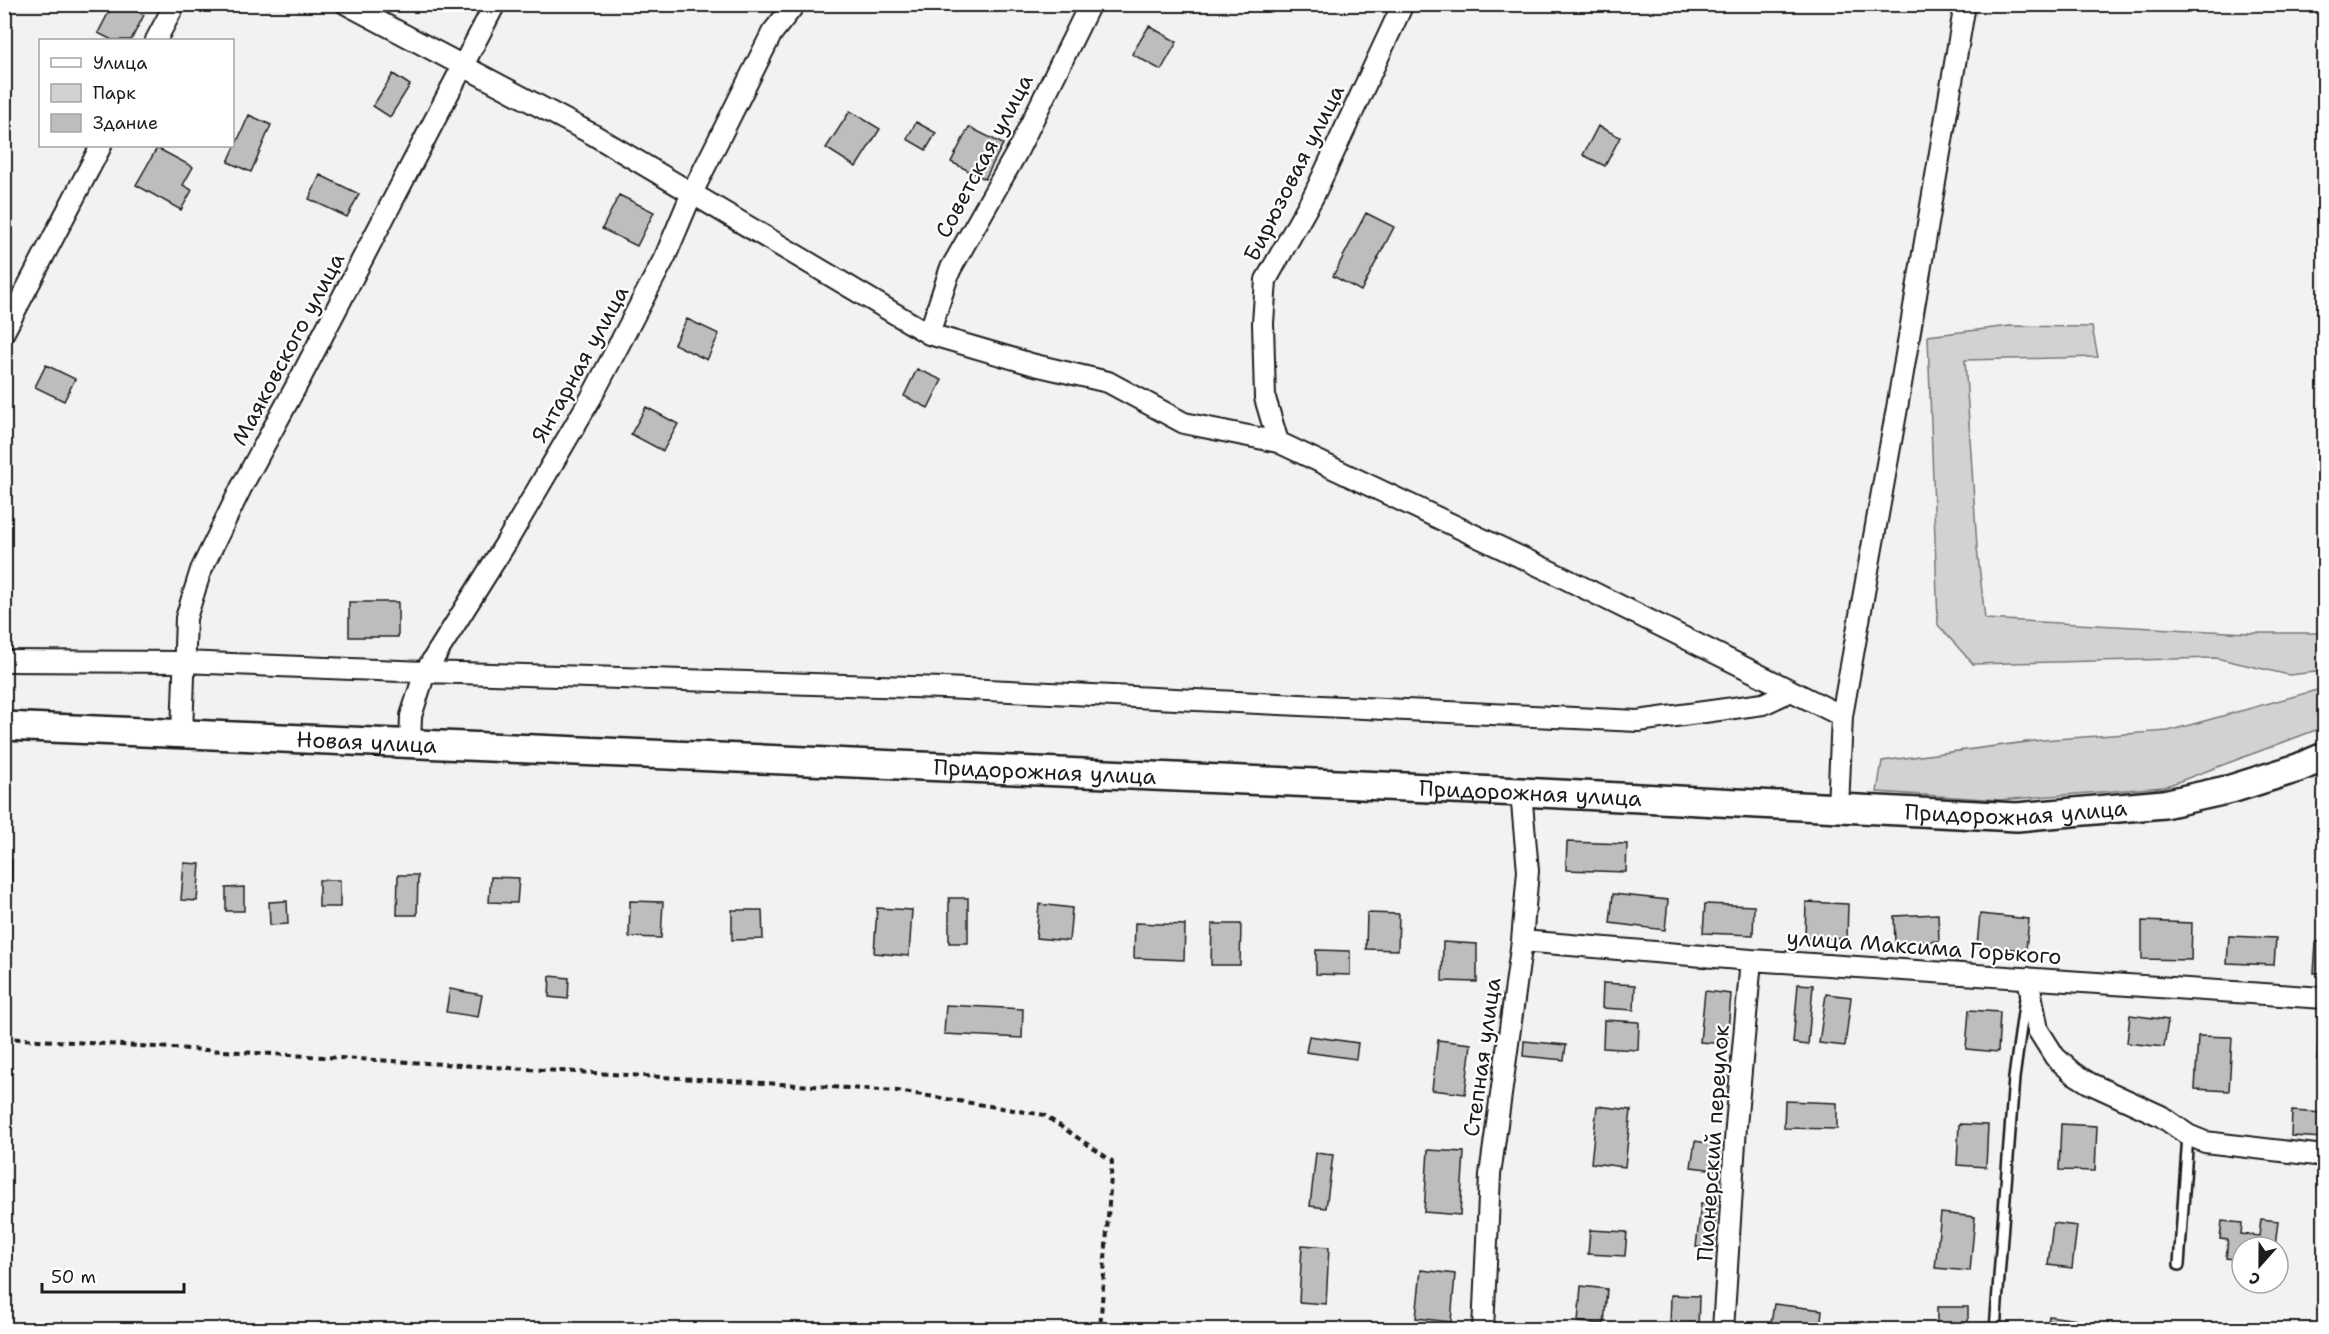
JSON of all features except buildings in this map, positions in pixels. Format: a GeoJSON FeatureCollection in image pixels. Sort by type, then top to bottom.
{"type":"FeatureCollection","features":[{"type":"Feature","properties":{"kind":"street"},"geometry":{"type":"LineString","coordinates":[[157,39],[175,4]]}},
{"type":"Feature","properties":{"kind":"street"},"geometry":{"type":"LineString","coordinates":[[346,4],[592,134],[929,334],[1035,365],[1108,382],[1184,423],[1278,442],[1552,572],[1842,716]]}},
{"type":"Feature","properties":{"kind":"street","name":"Маяковского улица"},"geometry":{"type":"LineString","coordinates":[[182,734],[186,618],[201,570],[241,488],[495,4]]}},
{"type":"Feature","properties":{"kind":"street","name":"Янтарная улица"},"geometry":{"type":"LineString","coordinates":[[410,744],[411,716],[425,672],[506,543],[591,398],[665,257],[692,193],[772,33],[795,4]]}},
{"type":"Feature","properties":{"kind":"street","name":"Советская улица"},"geometry":{"type":"LineString","coordinates":[[929,334],[950,270],[1017,152],[1090,4]]}},
{"type":"Feature","properties":{"kind":"street","name":"Бирюзовая улица"},"geometry":{"type":"LineString","coordinates":[[1278,442],[1265,398],[1263,323],[1266,280],[1314,195],[1403,4]]}},
{"type":"Feature","properties":{"kind":"street"},"geometry":{"type":"LineString","coordinates":[[1838,808],[1842,716],[1965,4]]}},
{"type":"Feature","properties":{"kind":"street"},"geometry":{"type":"LineString","coordinates":[[4,332],[100,147]]}},
{"type":"Feature","properties":{"kind":"street"},"geometry":{"type":"LineString","coordinates":[[4,661],[183,662],[944,688],[1638,721],[1764,704],[1791,691]]}},
{"type":"Feature","properties":{"kind":"street","name":"Новая улица"},"geometry":{"type":"LineString","coordinates":[[4,726],[729,758]]}},
{"type":"Feature","properties":{"kind":"street","name":"Придорожная улица"},"geometry":{"type":"LineString","coordinates":[[729,758],[1521,792],[2017,817],[2153,805],[2231,789],[2298,768],[2325,756]]}},
{"type":"Feature","properties":{"kind":"street","name":"Степная улица"},"geometry":{"type":"LineString","coordinates":[[1483,1329],[1490,1175],[1528,872],[1521,792]]}},
{"type":"Feature","properties":{"kind":"street","name":"улица Максима Горького"},"geometry":{"type":"LineString","coordinates":[[1521,941],[1751,960],[2325,998]]}},
{"type":"Feature","properties":{"kind":"street","name":"Пионерский переулок"},"geometry":{"type":"LineString","coordinates":[[1723,1329],[1751,960]]}},
{"type":"Feature","properties":{"kind":"street"},"geometry":{"type":"LineString","coordinates":[[2028,978],[2038,1030],[2055,1057],[2089,1083],[2161,1116],[2188,1135],[2205,1142],[2325,1156]]}},
{"type":"Feature","properties":{"kind":"lane"},"geometry":{"type":"LineString","coordinates":[[1995,1329],[2014,1078],[2028,978]]}},
{"type":"Feature","properties":{"kind":"lane"},"geometry":{"type":"LineString","coordinates":[[2180,1265],[2188,1135]]}},
{"type":"Feature","properties":{"kind":"path"},"geometry":{"type":"LineString","coordinates":[[4,1038],[898,1091],[1044,1115],[1112,1161],[1100,1329]]}},
{"type":"Feature","properties":{"kind":"green space"},"geometry":{"type":"Polygon","coordinates":[[[2010,326],[2092,327],[2098,357],[1965,360],[1977,547],[1985,619],[2248,633],[2324,633],[2324,671],[2289,675],[2216,658],[1973,664],[1938,625],[1928,336],[2010,326]]]}},
{"type":"Feature","properties":{"kind":"green space"},"geometry":{"type":"Polygon","coordinates":[[[2324,688],[2324,727],[2164,787],[2000,800],[1877,792],[1882,761],[2042,740],[2168,731],[2324,688]]]}}]}
